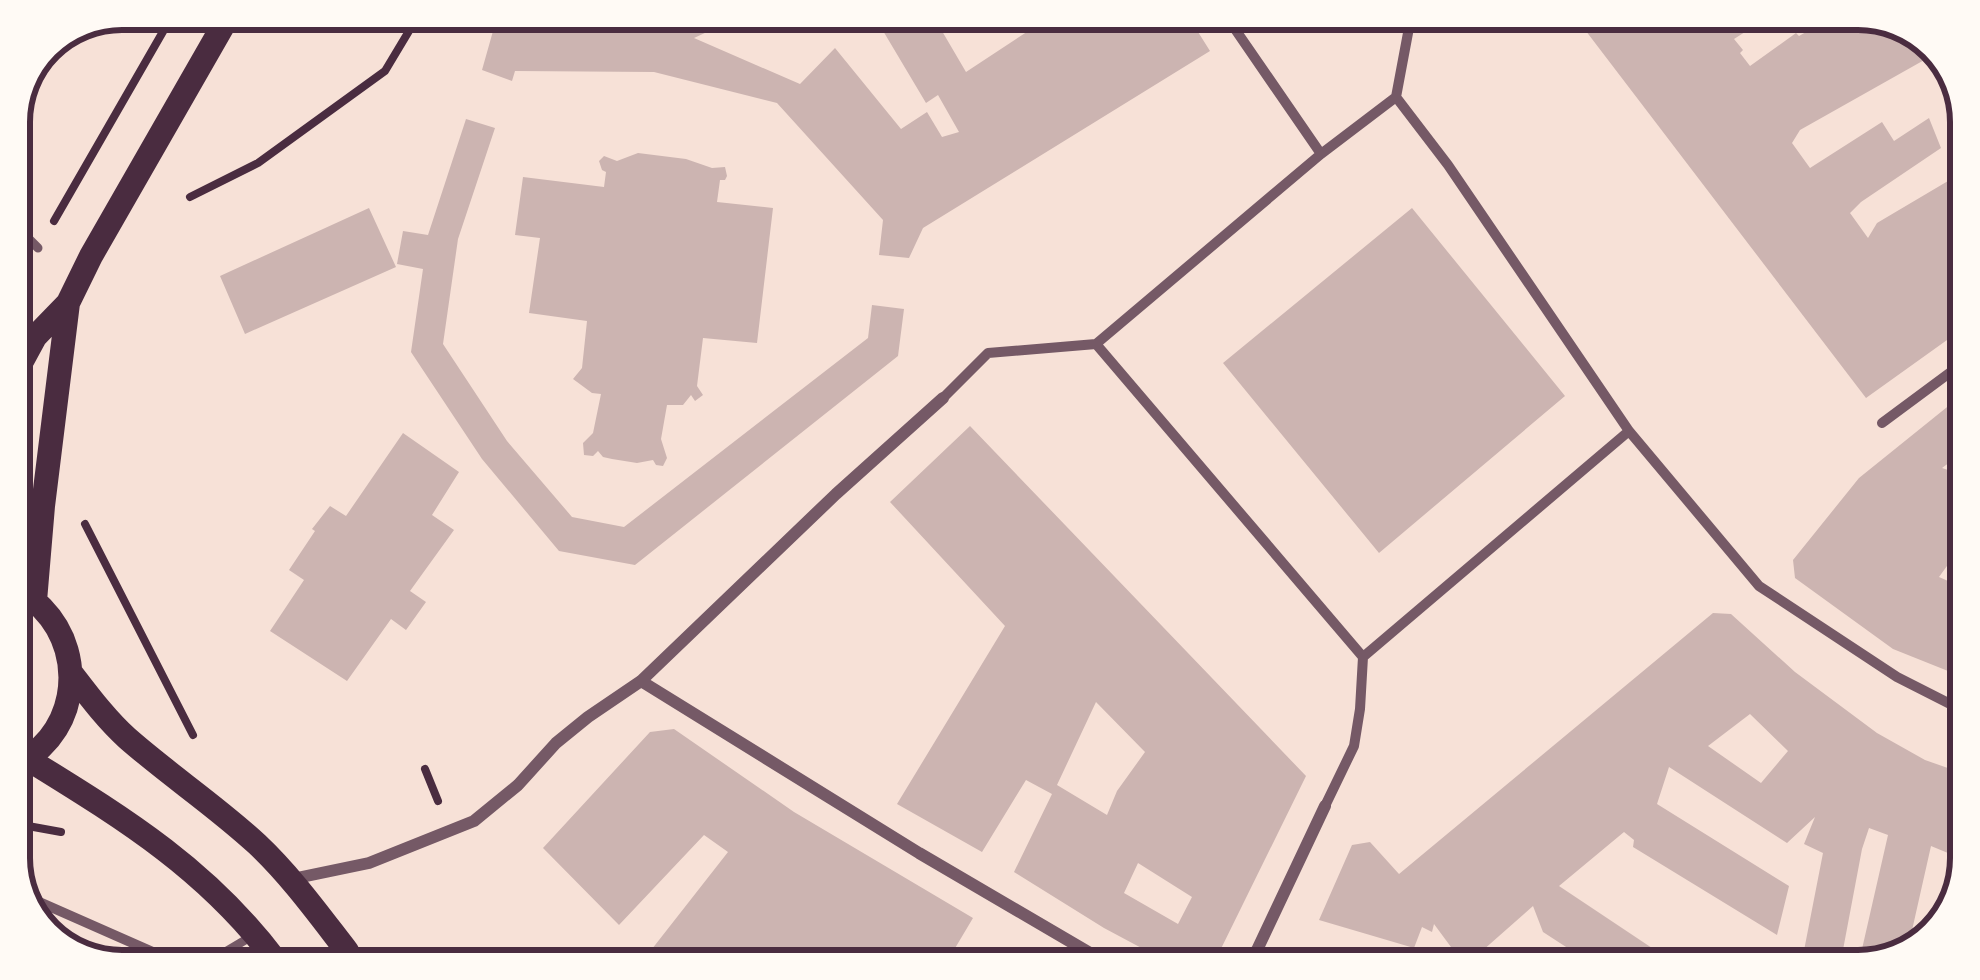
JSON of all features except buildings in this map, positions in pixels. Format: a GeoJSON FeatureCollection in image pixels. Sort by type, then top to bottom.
{"type":"FeatureCollection","features":[{"type":"Feature","properties":{"kind":"main road"},"geometry":{"type":"LineString","coordinates":[[30,346],[68,303],[221,30]]}},
{"type":"Feature","properties":{"kind":"main road"},"geometry":{"type":"LineString","coordinates":[[35,601],[68,303]]}},
{"type":"Feature","properties":{"kind":"main road"},"geometry":{"type":"LineString","coordinates":[[30,598],[45,610],[61,634],[72,674],[64,715],[46,743],[30,754]]}},
{"type":"Feature","properties":{"kind":"main road"},"geometry":{"type":"LineString","coordinates":[[72,674],[125,736],[219,810],[291,880],[346,950]]}},
{"type":"Feature","properties":{"kind":"main road"},"geometry":{"type":"LineString","coordinates":[[30,769],[134,825],[200,877],[267,950]]}},
{"type":"Feature","properties":{"kind":"street"},"geometry":{"type":"LineString","coordinates":[[1235,30],[1321,154]]}},
{"type":"Feature","properties":{"kind":"street"},"geometry":{"type":"LineString","coordinates":[[291,880],[370,863],[474,821],[572,730],[641,681],[988,353],[1096,344],[1321,154],[1396,97],[1409,30]]}},
{"type":"Feature","properties":{"kind":"street"},"geometry":{"type":"LineString","coordinates":[[1396,97],[1448,165],[1629,431],[1759,586],[1898,677],[1950,704]]}},
{"type":"Feature","properties":{"kind":"street"},"geometry":{"type":"LineString","coordinates":[[1096,344],[1363,657]]}},
{"type":"Feature","properties":{"kind":"street"},"geometry":{"type":"LineString","coordinates":[[1882,423],[1950,373]]}},
{"type":"Feature","properties":{"kind":"street"},"geometry":{"type":"LineString","coordinates":[[1256,950],[1354,746],[1363,657],[1629,431]]}},
{"type":"Feature","properties":{"kind":"street"},"geometry":{"type":"LineString","coordinates":[[641,681],[1085,950]]}},
{"type":"Feature","properties":{"kind":"street"},"geometry":{"type":"LineString","coordinates":[[43,904],[148,950]]}},
{"type":"Feature","properties":{"kind":"lane"},"geometry":{"type":"LineString","coordinates":[[30,240],[38,248]]}},
{"type":"Feature","properties":{"kind":"lane"},"geometry":{"type":"LineString","coordinates":[[228,950],[255,934]]}},
{"type":"Feature","properties":{"kind":"path"},"geometry":{"type":"LineString","coordinates":[[46,233],[164,30]]}},
{"type":"Feature","properties":{"kind":"path"},"geometry":{"type":"LineString","coordinates":[[190,197],[258,163],[385,71],[410,30]]}},
{"type":"Feature","properties":{"kind":"path"},"geometry":{"type":"LineString","coordinates":[[82,519],[190,727],[192,758],[176,778]]}},
{"type":"Feature","properties":{"kind":"path"},"geometry":{"type":"LineString","coordinates":[[30,826],[65,833]]}}]}
